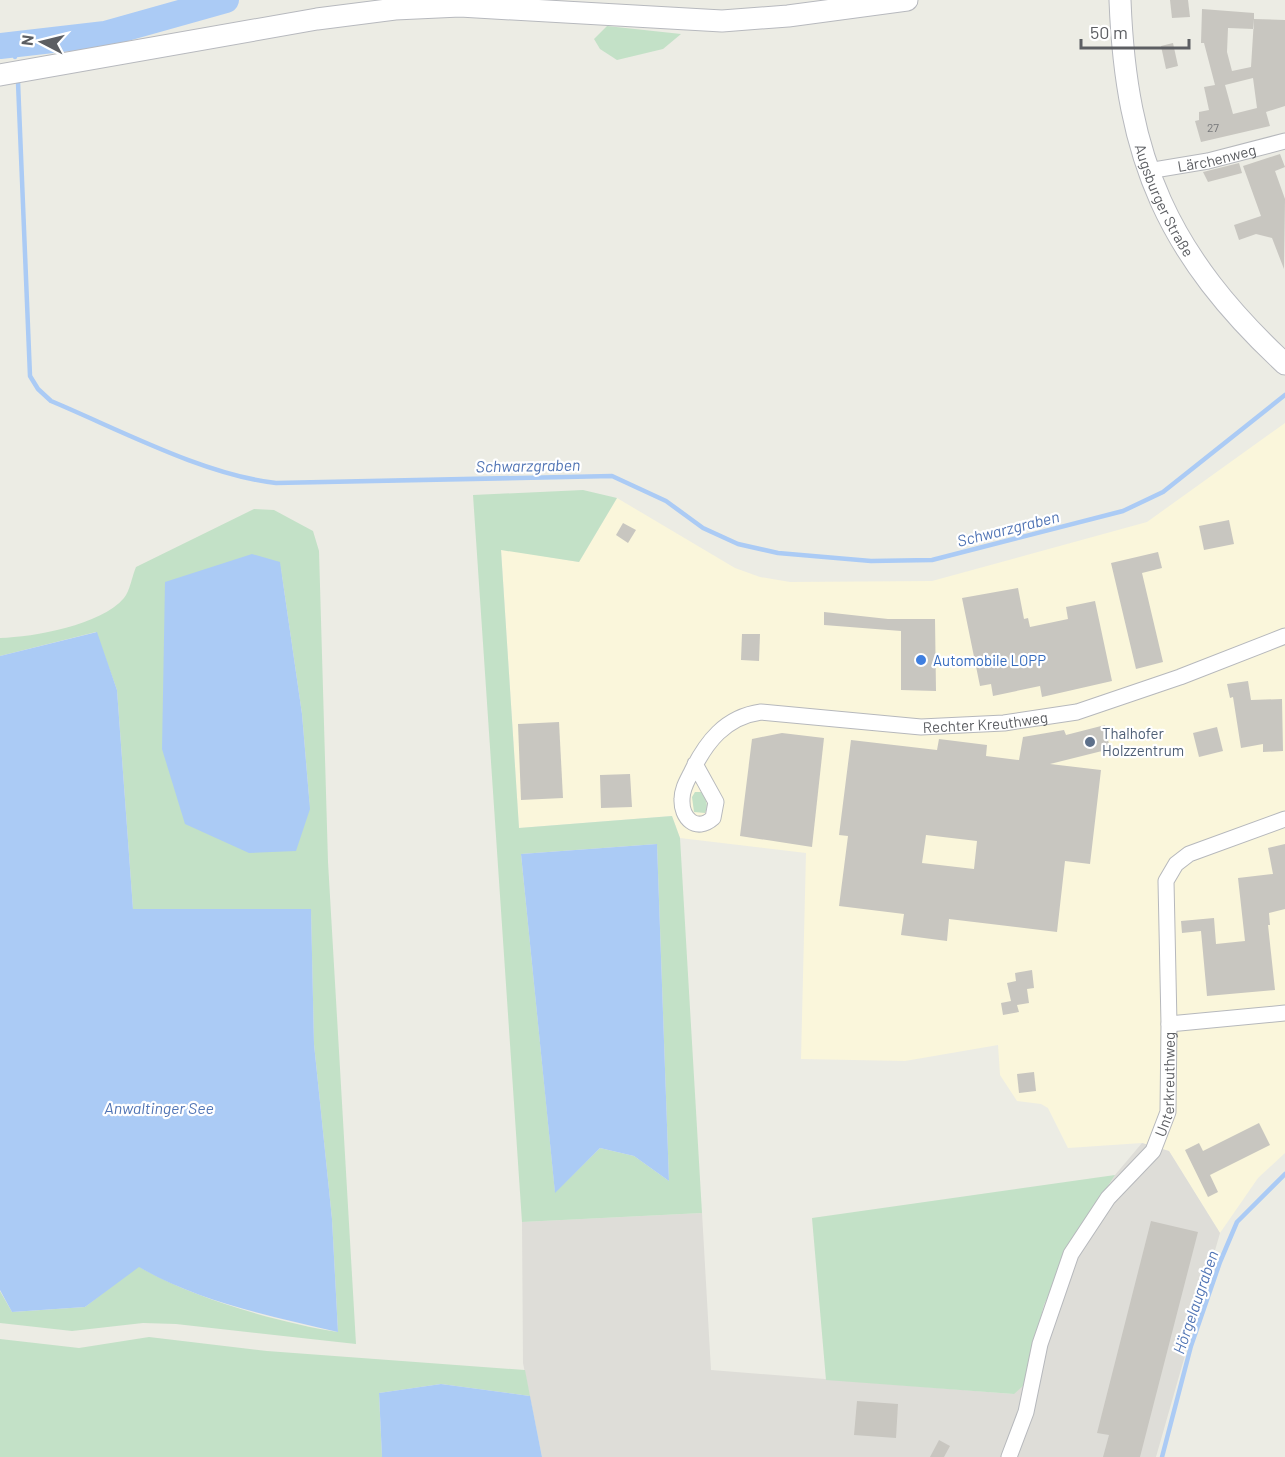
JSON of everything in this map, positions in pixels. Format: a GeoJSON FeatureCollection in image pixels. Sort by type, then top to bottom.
{"type":"FeatureCollection","features":[{"type":"Feature","properties":{"kind":"main road"},"geometry":{"type":"LineString","coordinates":[[0,75],[317,19],[395,9],[460,6],[722,21],[788,16],[907,0]]}},
{"type":"Feature","properties":{"kind":"main road","name":"Augsburger Straße"},"geometry":{"type":"LineString","coordinates":[[1120,0],[1122,42],[1130,100],[1148,171],[1169,222],[1200,273],[1240,320],[1285,364]]}},
{"type":"Feature","properties":{"kind":"street","name":"Lärchenweg"},"geometry":{"type":"LineString","coordinates":[[1148,171],[1208,161],[1285,141]]}},
{"type":"Feature","properties":{"kind":"street","name":"Rechter Kreuthweg"},"geometry":{"type":"LineString","coordinates":[[695,764],[705,747],[724,726],[749,714],[760,712],[921,727],[1004,723],[1077,712],[1180,677],[1285,636]]}},
{"type":"Feature","properties":{"kind":"street","name":"Unterkreuthweg"},"geometry":{"type":"LineString","coordinates":[[1009,1457],[1026,1412],[1040,1344],[1071,1254],[1108,1198],[1154,1151],[1168,1112],[1166,881],[1176,864],[1189,854],[1285,819]]}},
{"type":"Feature","properties":{"kind":"street"},"geometry":{"type":"LineString","coordinates":[[1169,1024],[1285,1013]]}},
{"type":"Feature","properties":{"kind":"shaded area"},"geometry":{"type":"Polygon","coordinates":[[[1285,423],[1285,1153],[1258,1178],[1220,1233],[1169,1151],[1142,1143],[1068,1148],[1048,1108],[1041,1104],[1017,1101],[1000,1075],[998,1045],[905,1061],[801,1059],[806,853],[680,838],[672,816],[519,828],[501,549],[579,562],[617,498],[735,568],[760,577],[790,582],[932,581],[1147,522],[1285,423]]]}},
{"type":"Feature","properties":{"kind":"shaded area"},"geometry":{"type":"Polygon","coordinates":[[[1142,1143],[1169,1151],[1220,1233],[1156,1457],[542,1457],[523,1363],[522,1222],[702,1213],[711,1370],[1013,1394],[1023,1386],[1044,1305],[1072,1242],[1115,1175],[1142,1143]]]}},
{"type":"Feature","properties":{"kind":"green space"},"geometry":{"type":"Polygon","coordinates":[[[607,26],[681,34],[663,49],[617,60],[600,49],[594,39],[607,26]]]}},
{"type":"Feature","properties":{"kind":"green space"},"geometry":{"type":"Polygon","coordinates":[[[583,490],[617,498],[579,562],[501,550],[519,828],[672,816],[680,838],[702,1213],[522,1222],[473,495],[583,490]],[[657,844],[521,854],[555,1192],[600,1148],[634,1156],[669,1181],[657,844]]]}},
{"type":"Feature","properties":{"kind":"green space"},"geometry":{"type":"Polygon","coordinates":[[[254,509],[274,510],[313,531],[319,551],[328,862],[356,1344],[176,1324],[143,1323],[72,1331],[0,1323],[0,1291],[12,1312],[85,1307],[138,1266],[182,1288],[235,1307],[289,1322],[338,1332],[332,1219],[314,1044],[311,910],[133,909],[117,690],[96,632],[0,656],[0,638],[48,632],[100,616],[124,598],[136,567],[254,509]],[[280,562],[310,809],[302,714],[280,562]]]}},
{"type":"Feature","properties":{"kind":"green space"},"geometry":{"type":"Polygon","coordinates":[[[695,792],[701,792],[706,800],[705,813],[694,812],[692,797],[695,792]]]}},
{"type":"Feature","properties":{"kind":"green space"},"geometry":{"type":"Polygon","coordinates":[[[1115,1175],[1072,1242],[1044,1305],[1023,1386],[1014,1394],[826,1380],[812,1218],[1115,1175]]]}},
{"type":"Feature","properties":{"kind":"green space"},"geometry":{"type":"Polygon","coordinates":[[[149,1337],[267,1351],[525,1370],[530,1396],[441,1384],[379,1393],[382,1457],[0,1457],[0,1339],[79,1348],[149,1337]]]}},
{"type":"Feature","properties":{"kind":"water"},"geometry":{"type":"Polygon","coordinates":[[[252,554],[280,562],[302,714],[310,809],[296,851],[249,853],[185,824],[162,749],[165,582],[252,554]]]}},
{"type":"Feature","properties":{"kind":"water","name":"Anwaltinger See"},"geometry":{"type":"Polygon","coordinates":[[[97,632],[117,690],[133,909],[311,909],[314,1044],[332,1219],[338,1332],[261,1314],[211,1299],[186,1290],[139,1267],[85,1307],[12,1312],[0,1290],[0,656],[97,632]]]}},
{"type":"Feature","properties":{"kind":"water"},"geometry":{"type":"Polygon","coordinates":[[[657,844],[669,1181],[634,1156],[600,1148],[555,1193],[521,854],[657,844]]]}},
{"type":"Feature","properties":{"kind":"water"},"geometry":{"type":"Polygon","coordinates":[[[441,1384],[530,1396],[542,1457],[382,1457],[379,1393],[441,1384]]]}},
{"type":"Feature","properties":{"kind":"building"},"geometry":{"type":"Polygon","coordinates":[[[1170,0],[1188,0],[1190,17],[1172,18],[1170,0]]]}},
{"type":"Feature","properties":{"kind":"building"},"geometry":{"type":"Polygon","coordinates":[[[1202,9],[1254,13],[1254,19],[1285,20],[1285,106],[1266,112],[1270,126],[1201,142],[1195,121],[1199,120],[1199,112],[1209,110],[1204,87],[1215,85],[1204,43],[1201,43],[1202,9]],[[1228,28],[1227,52],[1232,71],[1251,67],[1253,29],[1228,28]],[[1253,78],[1225,85],[1233,114],[1257,108],[1253,78]]]}},
{"type":"Feature","properties":{"kind":"building"},"geometry":{"type":"Polygon","coordinates":[[[1173,43],[1178,66],[1166,69],[1161,46],[1173,43]]]}},
{"type":"Feature","properties":{"kind":"building"},"geometry":{"type":"Polygon","coordinates":[[[1280,154],[1285,167],[1275,171],[1285,199],[1284,269],[1272,238],[1256,234],[1239,240],[1234,225],[1261,216],[1243,166],[1280,154]]]}},
{"type":"Feature","properties":{"kind":"building"},"geometry":{"type":"Polygon","coordinates":[[[1239,163],[1242,173],[1208,182],[1203,172],[1239,163]]]}},
{"type":"Feature","properties":{"kind":"building"},"geometry":{"type":"Polygon","coordinates":[[[1229,520],[1234,544],[1204,550],[1199,526],[1229,520]]]}},
{"type":"Feature","properties":{"kind":"building"},"geometry":{"type":"Polygon","coordinates":[[[623,523],[636,530],[628,543],[616,535],[623,523]]]}},
{"type":"Feature","properties":{"kind":"building"},"geometry":{"type":"Polygon","coordinates":[[[1158,552],[1162,568],[1142,573],[1163,662],[1136,669],[1111,563],[1158,552]]]}},
{"type":"Feature","properties":{"kind":"building"},"geometry":{"type":"Polygon","coordinates":[[[1018,588],[1024,619],[1028,618],[1030,627],[1068,619],[1066,607],[1095,601],[1112,681],[1042,697],[1040,686],[993,696],[991,684],[980,686],[962,598],[1018,588]]]}},
{"type":"Feature","properties":{"kind":"building"},"geometry":{"type":"Polygon","coordinates":[[[824,612],[888,619],[935,619],[936,691],[901,690],[901,631],[824,625],[824,612]]]}},
{"type":"Feature","properties":{"kind":"building"},"geometry":{"type":"Polygon","coordinates":[[[742,634],[760,634],[759,661],[741,660],[742,634]]]}},
{"type":"Feature","properties":{"kind":"building"},"geometry":{"type":"Polygon","coordinates":[[[1248,681],[1251,700],[1282,699],[1283,751],[1263,752],[1263,744],[1241,748],[1233,697],[1230,698],[1227,684],[1248,681]]]}},
{"type":"Feature","properties":{"kind":"building"},"geometry":{"type":"Polygon","coordinates":[[[559,722],[563,798],[521,800],[518,724],[559,722]]]}},
{"type":"Feature","properties":{"kind":"building"},"geometry":{"type":"Polygon","coordinates":[[[1105,725],[1110,749],[1050,764],[1101,770],[1090,864],[1065,861],[1057,932],[949,919],[947,941],[901,935],[904,914],[839,906],[848,836],[839,835],[851,740],[937,750],[939,739],[987,745],[986,756],[1019,760],[1023,737],[1064,730],[1066,735],[1105,725]],[[926,835],[922,863],[974,869],[977,841],[926,835]]]}},
{"type":"Feature","properties":{"kind":"building"},"geometry":{"type":"Polygon","coordinates":[[[1217,727],[1223,751],[1199,757],[1193,733],[1217,727]]]}},
{"type":"Feature","properties":{"kind":"building"},"geometry":{"type":"Polygon","coordinates":[[[782,733],[824,738],[812,847],[740,836],[752,739],[782,733]]]}},
{"type":"Feature","properties":{"kind":"building"},"geometry":{"type":"Polygon","coordinates":[[[630,774],[632,807],[601,808],[600,775],[630,774]]]}},
{"type":"Feature","properties":{"kind":"building"},"geometry":{"type":"Polygon","coordinates":[[[1285,844],[1285,909],[1269,913],[1270,925],[1268,925],[1275,990],[1207,996],[1201,931],[1182,933],[1181,921],[1214,918],[1216,944],[1245,941],[1238,878],[1273,874],[1268,848],[1285,844]]]}},
{"type":"Feature","properties":{"kind":"building"},"geometry":{"type":"Polygon","coordinates":[[[1032,970],[1034,988],[1027,989],[1029,1003],[1017,1005],[1019,1012],[1003,1015],[1001,1003],[1011,1001],[1007,983],[1016,981],[1015,973],[1032,970]]]}},
{"type":"Feature","properties":{"kind":"building"},"geometry":{"type":"Polygon","coordinates":[[[1034,1072],[1036,1091],[1019,1093],[1017,1074],[1034,1072]]]}},
{"type":"Feature","properties":{"kind":"building"},"geometry":{"type":"Polygon","coordinates":[[[1259,1123],[1270,1145],[1210,1175],[1218,1192],[1208,1197],[1185,1150],[1199,1143],[1203,1151],[1259,1123]]]}},
{"type":"Feature","properties":{"kind":"building"},"geometry":{"type":"Polygon","coordinates":[[[1151,1221],[1198,1232],[1140,1457],[1103,1457],[1109,1435],[1097,1433],[1151,1221]]]}},
{"type":"Feature","properties":{"kind":"building"},"geometry":{"type":"Polygon","coordinates":[[[857,1401],[898,1404],[896,1438],[854,1435],[857,1401]]]}},
{"type":"Feature","properties":{"kind":"building"},"geometry":{"type":"Polygon","coordinates":[[[939,1440],[950,1446],[944,1457],[930,1457],[939,1440]]]}},
{"type":"Feature","properties":{"kind":"waterway"},"geometry":{"type":"LineString","coordinates":[[0,46],[105,34],[226,0]]}},
{"type":"Feature","properties":{"kind":"waterway"},"geometry":{"type":"LineString","coordinates":[[14,44],[15,57]]}},
{"type":"Feature","properties":{"kind":"waterway","name":"Schwarzgraben"},"geometry":{"type":"LineString","coordinates":[[18,82],[30,376],[38,389],[51,401],[191,461],[248,478],[276,483],[612,476],[666,501],[703,528],[738,544],[778,553],[871,561],[932,560],[1123,511],[1163,492],[1285,395]]}},
{"type":"Feature","properties":{"kind":"waterway","name":"Hörgelaugraben"},"geometry":{"type":"LineString","coordinates":[[1162,1457],[1191,1346],[1220,1262],[1237,1222],[1285,1174]]}},
{"type":"Feature","properties":{"kind":"place","name":"Automobile LOPP"},"geometry":{"type":"Point","coordinates":[921,660]}},
{"type":"Feature","properties":{"kind":"place","name":"Thalhofer Holzzentrum"},"geometry":{"type":"Point","coordinates":[1090,742]}}]}
